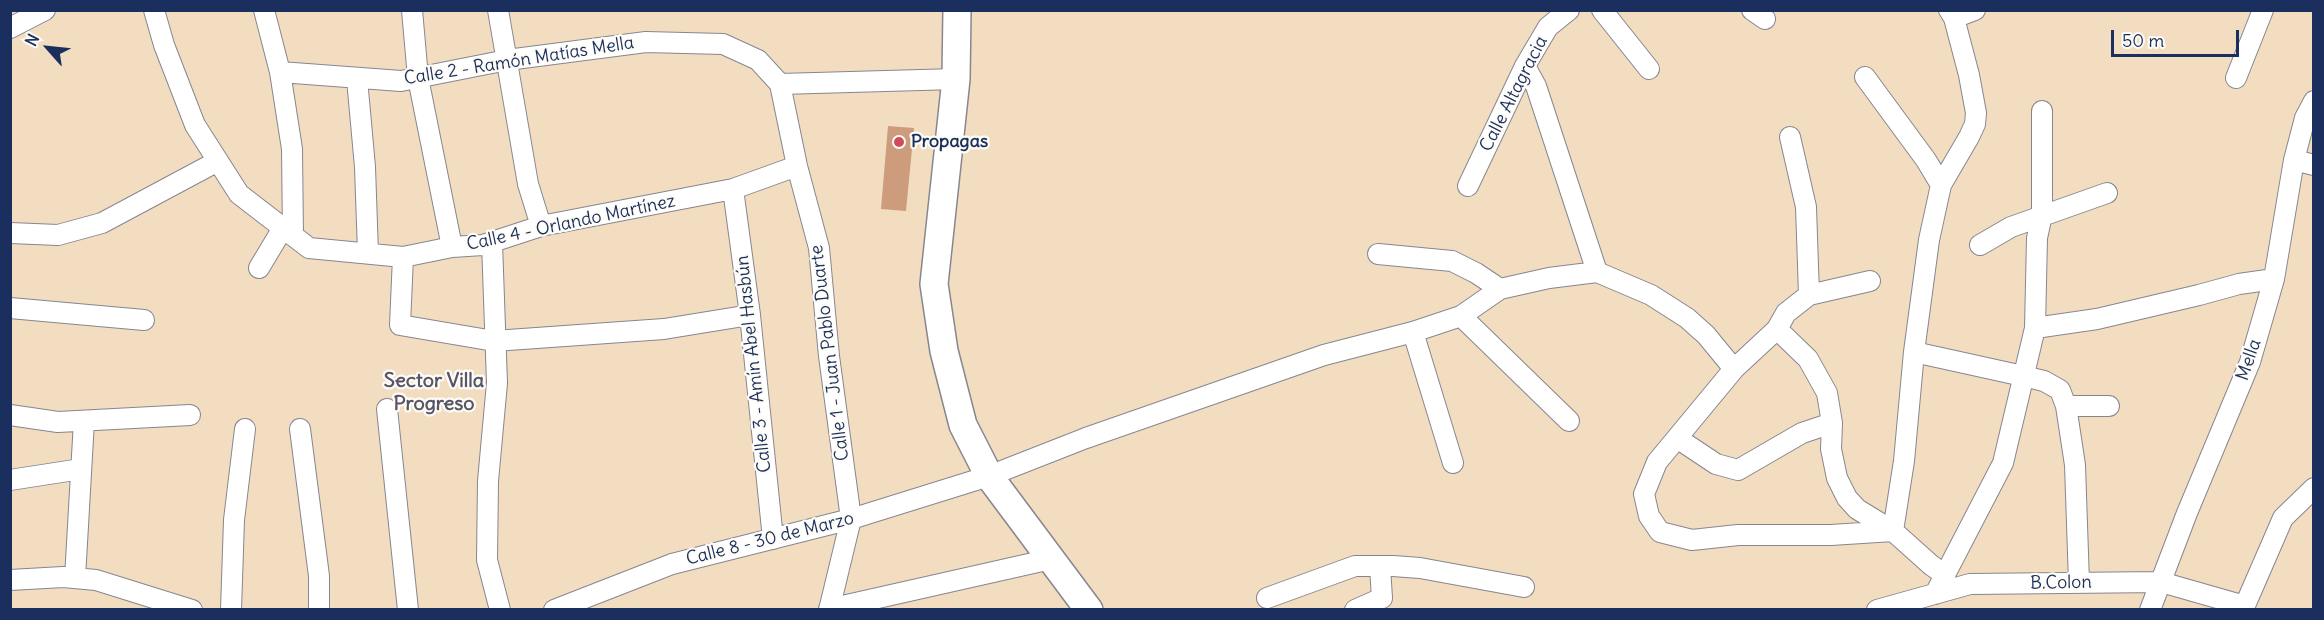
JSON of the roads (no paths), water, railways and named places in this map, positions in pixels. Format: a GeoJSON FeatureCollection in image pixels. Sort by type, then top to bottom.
{"type":"FeatureCollection","features":[{"type":"Feature","properties":{"kind":"main road"},"geometry":{"type":"LineString","coordinates":[[957,10],[956,79],[934,284],[944,351],[963,425],[989,476],[1089,609]]}},
{"type":"Feature","properties":{"kind":"street"},"geometry":{"type":"LineString","coordinates":[[10,28],[45,10]]}},
{"type":"Feature","properties":{"kind":"street","name":"Calle 4 - Orlando Martínez"},"geometry":{"type":"LineString","coordinates":[[154,10],[164,45],[195,125],[239,194],[309,249],[403,257],[452,247],[492,243],[541,226],[733,189],[797,166]]}},
{"type":"Feature","properties":{"kind":"street"},"geometry":{"type":"LineString","coordinates":[[259,268],[288,232],[292,149],[280,72],[264,10]]}},
{"type":"Feature","properties":{"kind":"street"},"geometry":{"type":"LineString","coordinates":[[412,10],[418,78],[452,247]]}},
{"type":"Feature","properties":{"kind":"street"},"geometry":{"type":"LineString","coordinates":[[498,10],[528,184],[541,226]]}},
{"type":"Feature","properties":{"kind":"street","name":"Calle Altagracia"},"geometry":{"type":"LineString","coordinates":[[1468,186],[1525,66],[1548,27],[1569,10]]}},
{"type":"Feature","properties":{"kind":"street"},"geometry":{"type":"LineString","coordinates":[[1602,10],[1649,69]]}},
{"type":"Feature","properties":{"kind":"street"},"geometry":{"type":"LineString","coordinates":[[1893,531],[1904,461],[1914,352],[1929,240],[1941,185],[1975,124],[1976,113],[1969,75],[1952,14],[1975,10]]}},
{"type":"Feature","properties":{"kind":"street"},"geometry":{"type":"LineString","coordinates":[[2236,78],[2263,10]]}},
{"type":"Feature","properties":{"kind":"street","name":"Calle 2 - Ramón Matías Mella"},"geometry":{"type":"LineString","coordinates":[[280,72],[401,81],[507,60],[646,42],[723,44],[758,60],[780,84]]}},
{"type":"Feature","properties":{"kind":"street"},"geometry":{"type":"LineString","coordinates":[[1525,66],[1536,86],[1597,272]]}},
{"type":"Feature","properties":{"kind":"street"},"geometry":{"type":"LineString","coordinates":[[1864,77],[1926,160],[1941,185]]}},
{"type":"Feature","properties":{"kind":"street"},"geometry":{"type":"LineString","coordinates":[[357,79],[365,167],[368,253]]}},
{"type":"Feature","properties":{"kind":"street"},"geometry":{"type":"LineString","coordinates":[[780,84],[956,79]]}},
{"type":"Feature","properties":{"kind":"street","name":"Calle 1 - Juan Pablo Duarte"},"geometry":{"type":"LineString","coordinates":[[780,84],[797,166],[819,248],[831,368],[851,519]]}},
{"type":"Feature","properties":{"kind":"street","name":"Mella"},"geometry":{"type":"LineString","coordinates":[[2150,609],[2250,362],[2304,162],[2305,118],[2313,101]]}},
{"type":"Feature","properties":{"kind":"street"},"geometry":{"type":"LineString","coordinates":[[1935,594],[2003,463],[2035,327],[2037,238],[2042,215],[2042,111]]}},
{"type":"Feature","properties":{"kind":"street"},"geometry":{"type":"LineString","coordinates":[[1791,137],[1806,207],[1809,295]]}},
{"type":"Feature","properties":{"kind":"street"},"geometry":{"type":"LineString","coordinates":[[10,232],[58,236],[102,223],[218,161]]}},
{"type":"Feature","properties":{"kind":"street","name":"Calle 3 - Amín Abel Hasbún"},"geometry":{"type":"LineString","coordinates":[[733,189],[750,315],[773,539]]}},
{"type":"Feature","properties":{"kind":"street"},"geometry":{"type":"LineString","coordinates":[[1980,245],[2011,227],[2107,193]]}},
{"type":"Feature","properties":{"kind":"street"},"geometry":{"type":"LineString","coordinates":[[492,243],[496,383],[488,481],[487,560],[500,609]]}},
{"type":"Feature","properties":{"kind":"street"},"geometry":{"type":"LineString","coordinates":[[1378,254],[1452,261],[1500,289],[1549,278],[1597,272],[1652,295],[1688,318],[1706,335],[1734,369]]}},
{"type":"Feature","properties":{"kind":"street"},"geometry":{"type":"LineString","coordinates":[[403,257],[400,325],[494,341],[664,329],[750,315]]}},
{"type":"Feature","properties":{"kind":"street"},"geometry":{"type":"LineString","coordinates":[[2035,327],[2097,319],[2199,296],[2239,284],[2274,279]]}},
{"type":"Feature","properties":{"kind":"street"},"geometry":{"type":"LineString","coordinates":[[1870,281],[1809,295],[1786,313],[1778,329],[1734,369],[1657,462],[1644,494],[1648,516],[1660,532],[1692,540],[1738,536],[1831,535],[1893,531]]}},
{"type":"Feature","properties":{"kind":"street","name":"Calle 8 - 30 de Marzo"},"geometry":{"type":"LineString","coordinates":[[554,609],[672,564],[851,519],[989,476],[1086,438],[1324,355],[1413,332],[1461,316],[1500,289]]}},
{"type":"Feature","properties":{"kind":"street"},"geometry":{"type":"LineString","coordinates":[[10,308],[144,320]]}},
{"type":"Feature","properties":{"kind":"street"},"geometry":{"type":"LineString","coordinates":[[1461,316],[1569,421]]}},
{"type":"Feature","properties":{"kind":"street"},"geometry":{"type":"LineString","coordinates":[[1778,329],[1808,359],[1827,393],[1832,423],[1831,449],[1837,478],[1847,498],[1857,509],[1893,531],[1945,575]]}},
{"type":"Feature","properties":{"kind":"street"},"geometry":{"type":"LineString","coordinates":[[1413,332],[1453,463]]}},
{"type":"Feature","properties":{"kind":"street"},"geometry":{"type":"LineString","coordinates":[[1914,352],[2044,381],[2060,390],[2066,406],[2075,465],[2079,583]]}},
{"type":"Feature","properties":{"kind":"street"},"geometry":{"type":"LineString","coordinates":[[2066,406],[2109,406]]}},
{"type":"Feature","properties":{"kind":"street"},"geometry":{"type":"LineString","coordinates":[[387,409],[408,609]]}},
{"type":"Feature","properties":{"kind":"street"},"geometry":{"type":"LineString","coordinates":[[10,415],[58,422],[190,415]]}},
{"type":"Feature","properties":{"kind":"street"},"geometry":{"type":"LineString","coordinates":[[75,578],[84,420]]}},
{"type":"Feature","properties":{"kind":"street"},"geometry":{"type":"LineString","coordinates":[[1677,438],[1716,464],[1738,470],[1802,434],[1832,423]]}},
{"type":"Feature","properties":{"kind":"street"},"geometry":{"type":"LineString","coordinates":[[231,609],[234,520],[245,429]]}},
{"type":"Feature","properties":{"kind":"street"},"geometry":{"type":"LineString","coordinates":[[300,429],[319,576],[319,609]]}},
{"type":"Feature","properties":{"kind":"street"},"geometry":{"type":"LineString","coordinates":[[10,480],[81,469]]}},
{"type":"Feature","properties":{"kind":"street"},"geometry":{"type":"LineString","coordinates":[[2244,608],[2283,518],[2313,488]]}},
{"type":"Feature","properties":{"kind":"street"},"geometry":{"type":"LineString","coordinates":[[851,519],[829,609],[1051,559]]}},
{"type":"Feature","properties":{"kind":"street"},"geometry":{"type":"LineString","coordinates":[[1267,598],[1354,566],[1420,568],[1524,587]]}},
{"type":"Feature","properties":{"kind":"street"},"geometry":{"type":"LineString","coordinates":[[1355,609],[1381,604],[1380,567]]}},
{"type":"Feature","properties":{"kind":"street"},"geometry":{"type":"LineString","coordinates":[[10,579],[96,580],[192,609]]}},
{"type":"Feature","properties":{"kind":"street","name":"B.Colon"},"geometry":{"type":"LineString","coordinates":[[1877,609],[1912,605],[1935,594],[1970,584],[2161,582],[2244,608]]}},
{"type":"Feature","properties":{"kind":"place","name":"Propagas"},"geometry":{"type":"Point","coordinates":[899,142]}},
{"type":"Feature","properties":{"kind":"district","name":"Sector Villa Progreso"},"geometry":{"type":"Point","coordinates":[434,392]}}]}
